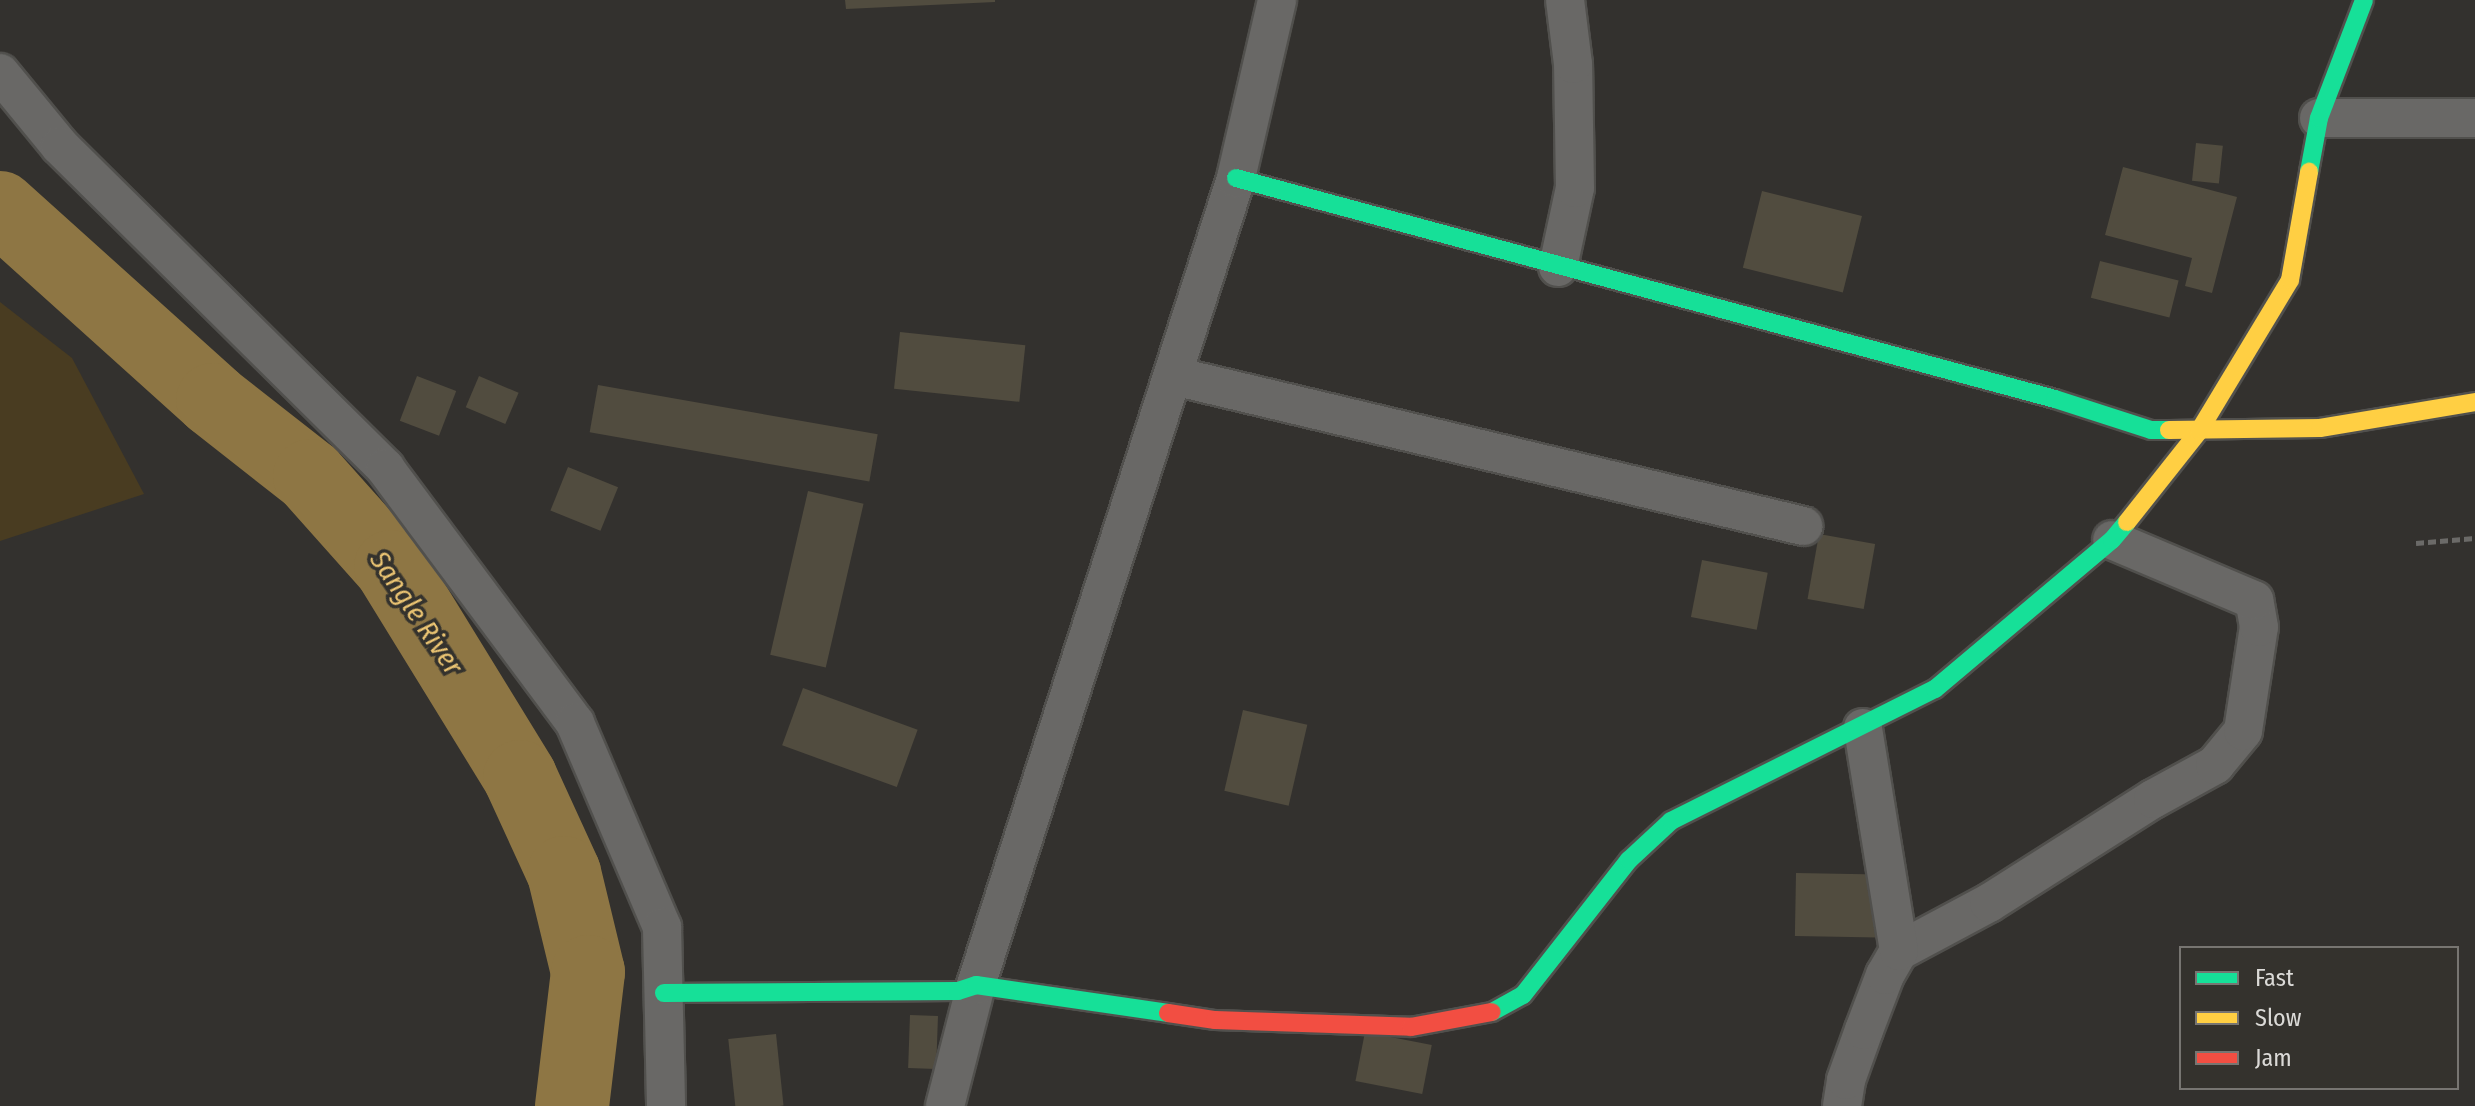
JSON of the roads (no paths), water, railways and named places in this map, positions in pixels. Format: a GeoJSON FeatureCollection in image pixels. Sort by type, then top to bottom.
{"type":"FeatureCollection","features":[{"type":"Feature","properties":{"kind":"street"},"geometry":{"type":"LineString","coordinates":[[945,1106],[976,985],[1236,178],[1277,0]]}},
{"type":"Feature","properties":{"kind":"street"},"geometry":{"type":"LineString","coordinates":[[1558,267],[1575,188],[1573,64],[1565,0]]}},
{"type":"Feature","properties":{"kind":"street"},"geometry":{"type":"LineString","coordinates":[[664,993],[958,991],[976,985],[1215,1020],[1411,1027],[1486,1015],[1523,995],[1629,860],[1671,821],[1863,728],[1935,689],[2112,540],[2199,431],[2290,280],[2319,118],[2364,0]]}},
{"type":"Feature","properties":{"kind":"street"},"geometry":{"type":"LineString","coordinates":[[0,73],[60,146],[385,468],[575,723],[662,927],[666,1106]]}},
{"type":"Feature","properties":{"kind":"street"},"geometry":{"type":"LineString","coordinates":[[2319,118],[2475,118]]}},
{"type":"Feature","properties":{"kind":"street"},"geometry":{"type":"LineString","coordinates":[[1236,178],[2055,399],[2151,430],[2320,428],[2475,402]]}},
{"type":"Feature","properties":{"kind":"street"},"geometry":{"type":"LineString","coordinates":[[1174,376],[1803,526]]}},
{"type":"Feature","properties":{"kind":"street"},"geometry":{"type":"LineString","coordinates":[[1842,1106],[1846,1080],[1864,1030],[1885,975],[1899,951],[1989,903],[2153,799],[2215,765],[2243,731],[2259,627],[2254,600],[2112,540]]}},
{"type":"Feature","properties":{"kind":"street"},"geometry":{"type":"LineString","coordinates":[[1863,728],[1899,951]]}},
{"type":"Feature","properties":{"kind":"waterway","name":"Sangle River"},"geometry":{"type":"LineString","coordinates":[[0,208],[213,400],[310,476],[391,567],[520,777],[564,873],[588,972],[572,1106]]}}]}
